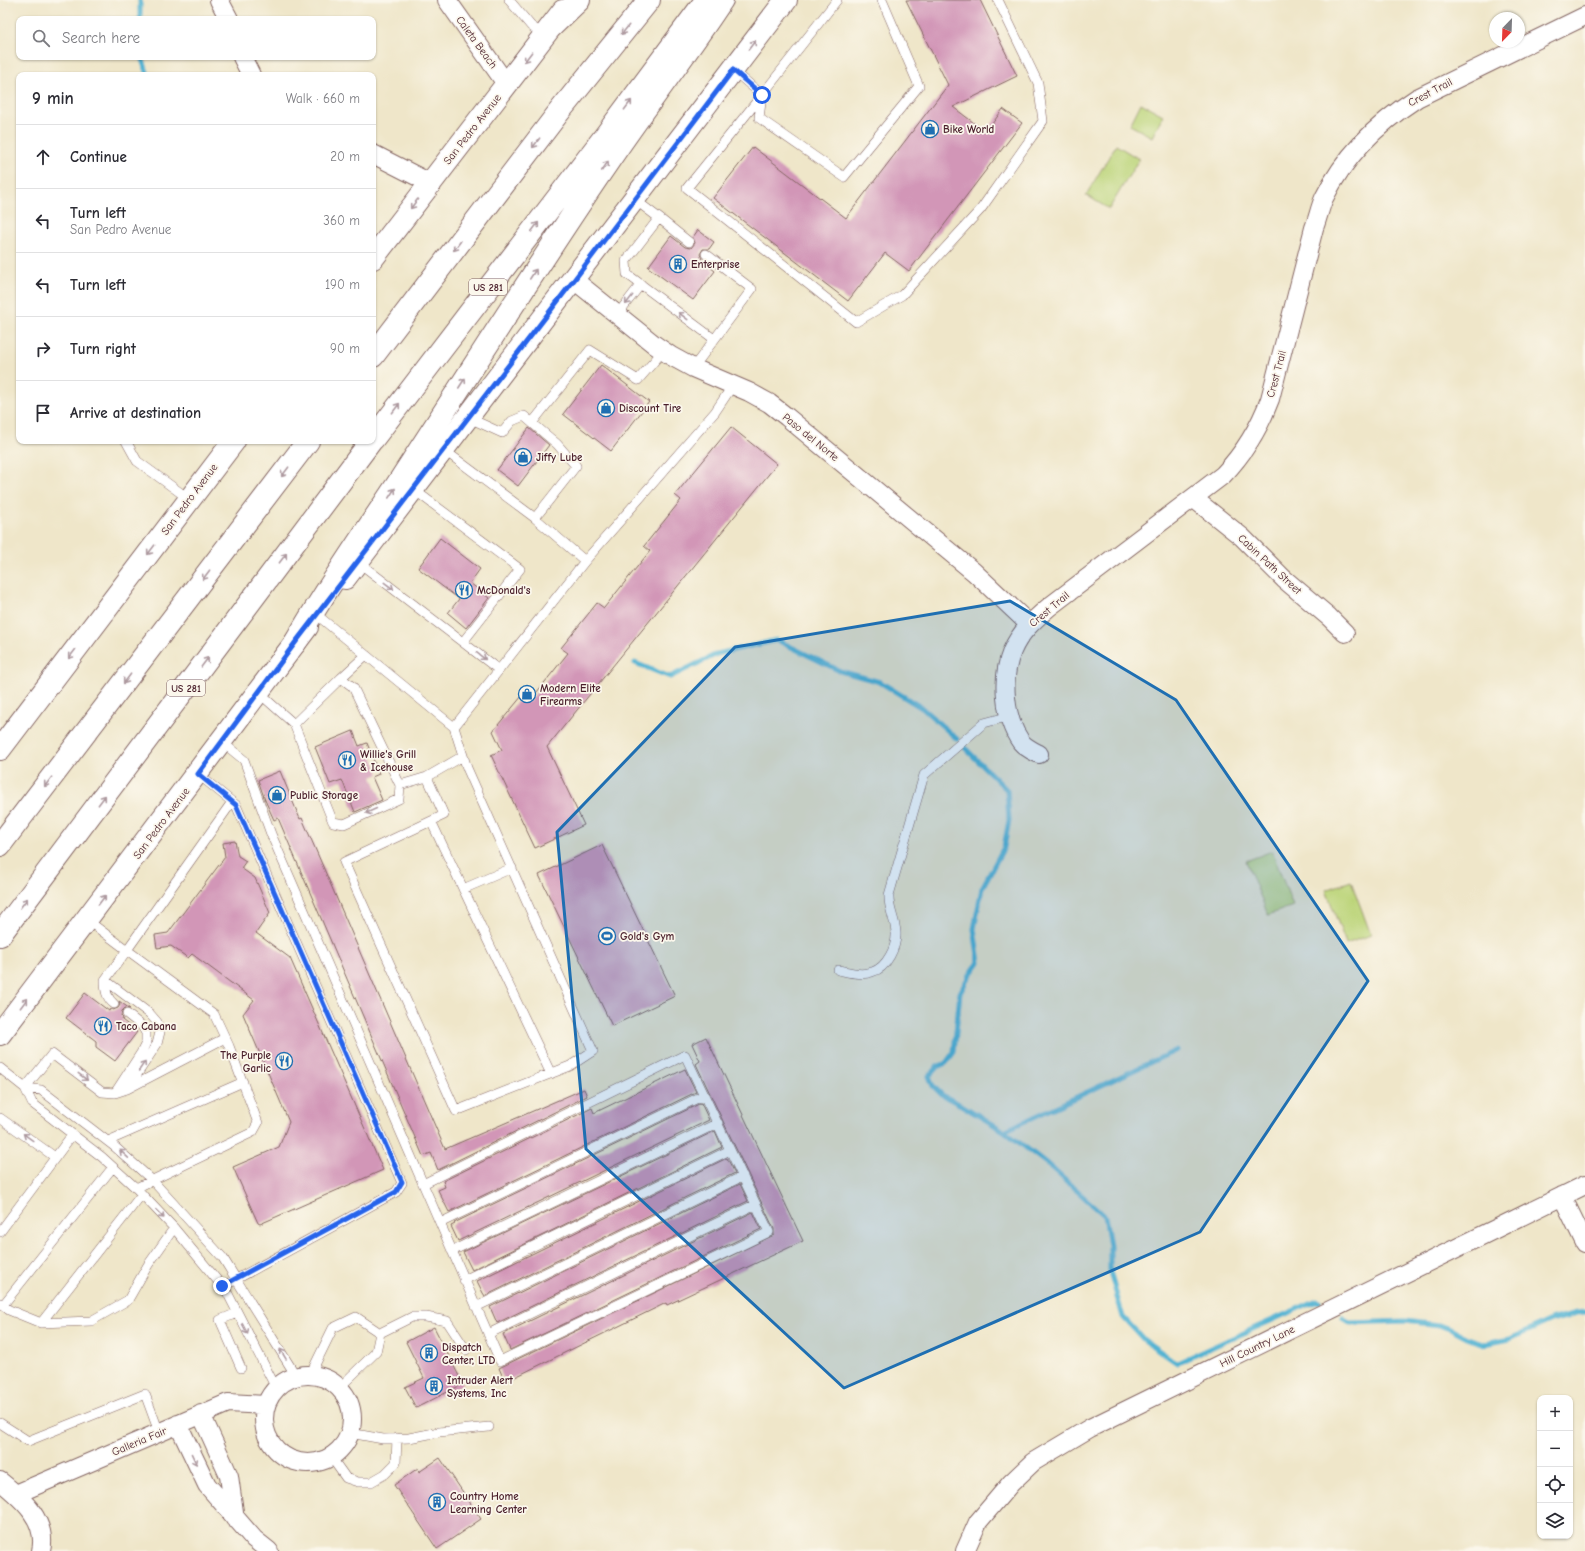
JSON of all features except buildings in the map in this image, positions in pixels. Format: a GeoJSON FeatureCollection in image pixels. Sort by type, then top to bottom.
{"type":"FeatureCollection","features":[{"type":"Feature","properties":{"kind":"main road","name":"San Pedro Avenue"},"geometry":{"type":"LineString","coordinates":[[376,254],[548,31],[570,0]]}},
{"type":"Feature","properties":{"kind":"main road"},"geometry":{"type":"LineString","coordinates":[[548,31],[579,0]]}},
{"type":"Feature","properties":{"kind":"main road"},"geometry":{"type":"LineString","coordinates":[[376,352],[559,112],[649,0]]}},
{"type":"Feature","properties":{"kind":"main road","name":"US 281"},"geometry":{"type":"LineString","coordinates":[[376,435],[609,130],[706,0]]}},
{"type":"Feature","properties":{"kind":"main road"},"geometry":{"type":"LineString","coordinates":[[315,612],[456,392],[600,173],[692,45],[722,0]]}},
{"type":"Feature","properties":{"kind":"main road"},"geometry":{"type":"LineString","coordinates":[[315,612],[358,562],[469,418],[786,0]]}},
{"type":"Feature","properties":{"kind":"main road","name":"San Pedro Avenue"},"geometry":{"type":"LineString","coordinates":[[0,749],[232,444]]}},
{"type":"Feature","properties":{"kind":"main road"},"geometry":{"type":"LineString","coordinates":[[0,845],[306,444]]}},
{"type":"Feature","properties":{"kind":"main road","name":"US 281"},"geometry":{"type":"LineString","coordinates":[[0,934],[369,444]]}},
{"type":"Feature","properties":{"kind":"main road","name":"San Pedro Avenue"},"geometry":{"type":"LineString","coordinates":[[0,1034],[259,693],[315,612]]}},
{"type":"Feature","properties":{"kind":"street"},"geometry":{"type":"LineString","coordinates":[[219,0],[227,16]]}},
{"type":"Feature","properties":{"kind":"street","name":"Caleta Beach"},"geometry":{"type":"LineString","coordinates":[[447,0],[507,84]]}},
{"type":"Feature","properties":{"kind":"street","name":"Crest Trail"},"geometry":{"type":"LineString","coordinates":[[1039,754],[1030,750],[1022,742],[1010,716],[1006,683],[1008,666],[1013,650],[1029,624],[1055,602],[1223,475],[1236,462],[1250,443],[1264,416],[1270,399],[1314,228],[1324,200],[1347,160],[1362,141],[1397,110],[1417,98],[1585,16]]}},
{"type":"Feature","properties":{"kind":"street"},"geometry":{"type":"LineString","coordinates":[[244,60],[250,72]]}},
{"type":"Feature","properties":{"kind":"street"},"geometry":{"type":"LineString","coordinates":[[376,156],[430,183]]}},
{"type":"Feature","properties":{"kind":"street","name":"Paso del Norte"},"geometry":{"type":"LineString","coordinates":[[574,280],[663,351],[693,368],[749,392],[787,417],[974,572],[1029,624]]}},
{"type":"Feature","properties":{"kind":"street","name":"Cabin Path Street"},"geometry":{"type":"LineString","coordinates":[[1193,498],[1242,537],[1284,580],[1329,617],[1345,633]]}},
{"type":"Feature","properties":{"kind":"street","name":"Hill Country Lane"},"geometry":{"type":"LineString","coordinates":[[965,1551],[978,1522],[1011,1483],[1034,1462],[1090,1428],[1585,1185]]}},
{"type":"Feature","properties":{"kind":"street"},"geometry":{"type":"LineString","coordinates":[[1562,1196],[1585,1243]]}},
{"type":"Feature","properties":{"kind":"street"},"geometry":{"type":"LineString","coordinates":[[303,1376],[323,1378],[339,1388],[344,1394],[350,1407],[352,1420],[350,1433],[342,1447],[331,1457],[316,1462],[301,1463],[286,1458],[274,1448],[266,1435],[263,1420],[265,1405],[276,1388],[285,1381],[303,1376]]}},
{"type":"Feature","properties":{"kind":"street","name":"Galleria Fair"},"geometry":{"type":"LineString","coordinates":[[16,1494],[228,1403],[265,1405]]}},
{"type":"Feature","properties":{"kind":"street"},"geometry":{"type":"LineString","coordinates":[[201,1414],[229,1476],[235,1519]]}},
{"type":"Feature","properties":{"kind":"street"},"geometry":{"type":"LineString","coordinates":[[178,1424],[207,1485],[235,1519],[254,1539],[269,1551]]}},
{"type":"Feature","properties":{"kind":"street"},"geometry":{"type":"LineString","coordinates":[[0,1481],[16,1494],[34,1513],[41,1530],[41,1551]]}},
{"type":"Feature","properties":{"kind":"lane"},"geometry":{"type":"LineString","coordinates":[[509,0],[531,26],[548,31]]}},
{"type":"Feature","properties":{"kind":"lane"},"geometry":{"type":"LineString","coordinates":[[837,0],[686,188],[856,322],[902,295],[981,209],[1043,121],[1038,83],[998,0]]}},
{"type":"Feature","properties":{"kind":"lane"},"geometry":{"type":"LineString","coordinates":[[762,95],[759,118],[844,177],[919,86],[882,0]]}},
{"type":"Feature","properties":{"kind":"lane"},"geometry":{"type":"LineString","coordinates":[[733,70],[762,95]]}},
{"type":"Feature","properties":{"kind":"lane"},"geometry":{"type":"LineString","coordinates":[[634,199],[689,242]]}},
{"type":"Feature","properties":{"kind":"lane"},"geometry":{"type":"LineString","coordinates":[[659,218],[626,261],[627,274],[714,339]]}},
{"type":"Feature","properties":{"kind":"lane"},"geometry":{"type":"LineString","coordinates":[[693,368],[752,289],[706,254]]}},
{"type":"Feature","properties":{"kind":"lane"},"geometry":{"type":"LineString","coordinates":[[617,315],[641,284]]}},
{"type":"Feature","properties":{"kind":"lane"},"geometry":{"type":"LineString","coordinates":[[532,423],[590,350],[638,380],[663,351]]}},
{"type":"Feature","properties":{"kind":"lane"},"geometry":{"type":"LineString","coordinates":[[454,727],[585,561],[715,412],[733,385]]}},
{"type":"Feature","properties":{"kind":"lane"},"geometry":{"type":"LineString","coordinates":[[469,418],[502,433],[512,421],[524,416],[557,444],[576,466],[535,518]]}},
{"type":"Feature","properties":{"kind":"lane"},"geometry":{"type":"LineString","coordinates":[[128,444],[137,461],[189,500]]}},
{"type":"Feature","properties":{"kind":"lane"},"geometry":{"type":"LineString","coordinates":[[444,450],[535,518],[585,561]]}},
{"type":"Feature","properties":{"kind":"lane"},"geometry":{"type":"LineString","coordinates":[[413,489],[520,569],[463,642]]}},
{"type":"Feature","properties":{"kind":"lane"},"geometry":{"type":"LineString","coordinates":[[358,562],[499,670]]}},
{"type":"Feature","properties":{"kind":"lane"},"geometry":{"type":"LineString","coordinates":[[315,612],[454,727],[463,756],[593,1051],[570,1066],[456,1111],[344,862],[444,815],[427,777]]}},
{"type":"Feature","properties":{"kind":"lane"},"geometry":{"type":"LineString","coordinates":[[294,724],[366,655]]}},
{"type":"Feature","properties":{"kind":"lane"},"geometry":{"type":"LineString","coordinates":[[259,693],[294,724],[333,822],[344,824],[399,799],[400,785],[353,687],[341,678]]}},
{"type":"Feature","properties":{"kind":"lane"},"geometry":{"type":"LineString","coordinates":[[838,970],[861,974],[873,972],[881,968],[888,959],[895,942],[896,933],[890,911],[889,895],[921,779],[929,769],[984,723],[1010,716]]}},
{"type":"Feature","properties":{"kind":"lane"},"geometry":{"type":"LineString","coordinates":[[222,742],[244,760],[271,834],[464,1280],[500,1361],[769,1232],[685,1055],[423,1184]]}},
{"type":"Feature","properties":{"kind":"lane"},"geometry":{"type":"LineString","coordinates":[[400,785],[427,777],[463,756]]}},
{"type":"Feature","properties":{"kind":"lane"},"geometry":{"type":"LineString","coordinates":[[198,774],[236,805],[402,1182],[396,1192],[222,1286]]}},
{"type":"Feature","properties":{"kind":"lane"},"geometry":{"type":"LineString","coordinates":[[114,1004],[110,1002],[105,992],[105,980],[232,802]]}},
{"type":"Feature","properties":{"kind":"lane"},"geometry":{"type":"LineString","coordinates":[[431,821],[551,1074]]}},
{"type":"Feature","properties":{"kind":"lane"},"geometry":{"type":"LineString","coordinates":[[463,889],[512,868]]}},
{"type":"Feature","properties":{"kind":"lane"},"geometry":{"type":"LineString","coordinates":[[41,1323],[139,1191],[152,1180],[252,1132],[258,1123],[243,1082],[214,1014],[87,920]]}},
{"type":"Feature","properties":{"kind":"lane"},"geometry":{"type":"LineString","coordinates":[[105,980],[150,1014],[157,1022],[160,1032],[157,1044],[127,1089]]}},
{"type":"Feature","properties":{"kind":"lane"},"geometry":{"type":"LineString","coordinates":[[115,1093],[146,1043],[146,1033],[142,1026],[127,1014]]}},
{"type":"Feature","properties":{"kind":"lane"},"geometry":{"type":"LineString","coordinates":[[25,1088],[52,1054],[102,1092],[115,1093],[127,1089],[225,1038]]}},
{"type":"Feature","properties":{"kind":"lane"},"geometry":{"type":"LineString","coordinates":[[0,1068],[25,1088],[32,1103],[113,1167],[139,1191],[174,1228],[227,1292],[276,1388]]}},
{"type":"Feature","properties":{"kind":"lane"},"geometry":{"type":"LineString","coordinates":[[108,1141],[243,1082]]}},
{"type":"Feature","properties":{"kind":"lane"},"geometry":{"type":"LineString","coordinates":[[25,1088],[40,1090],[108,1141],[152,1180],[223,1258],[303,1376],[333,1328],[356,1317],[380,1334]]}},
{"type":"Feature","properties":{"kind":"lane"},"geometry":{"type":"LineString","coordinates":[[440,1223],[704,1095]]}},
{"type":"Feature","properties":{"kind":"lane"},"geometry":{"type":"LineString","coordinates":[[0,1118],[55,1157]]}},
{"type":"Feature","properties":{"kind":"lane"},"geometry":{"type":"LineString","coordinates":[[452,1251],[718,1123]]}},
{"type":"Feature","properties":{"kind":"lane"},"geometry":{"type":"LineString","coordinates":[[0,1232],[72,1134]]}},
{"type":"Feature","properties":{"kind":"lane"},"geometry":{"type":"LineString","coordinates":[[464,1280],[730,1150]]}},
{"type":"Feature","properties":{"kind":"lane"},"geometry":{"type":"LineString","coordinates":[[113,1167],[2,1304],[9,1310],[41,1323],[91,1321],[128,1300],[148,1265],[174,1228]]}},
{"type":"Feature","properties":{"kind":"lane"},"geometry":{"type":"LineString","coordinates":[[476,1307],[743,1176]]}},
{"type":"Feature","properties":{"kind":"lane"},"geometry":{"type":"LineString","coordinates":[[488,1334],[756,1204]]}},
{"type":"Feature","properties":{"kind":"lane"},"geometry":{"type":"LineString","coordinates":[[237,1312],[220,1320],[241,1368]]}},
{"type":"Feature","properties":{"kind":"lane"},"geometry":{"type":"LineString","coordinates":[[339,1388],[376,1352],[380,1334],[412,1317],[426,1317],[447,1321],[466,1350]]}},
{"type":"Feature","properties":{"kind":"lane"},"geometry":{"type":"LineString","coordinates":[[0,1422],[28,1441],[145,1394],[159,1432]]}},
{"type":"Feature","properties":{"kind":"lane"},"geometry":{"type":"LineString","coordinates":[[350,1433],[383,1439],[409,1438],[439,1432],[489,1427]]}},
{"type":"Feature","properties":{"kind":"lane"},"geometry":{"type":"LineString","coordinates":[[331,1457],[346,1478],[358,1482],[371,1482],[385,1474],[396,1463],[397,1438]]}},
{"type":"Feature","properties":{"kind":"highlighted area"},"geometry":{"type":"Polygon","coordinates":[[[1010,601],[1176,700],[1368,981],[1200,1232],[844,1388],[586,1149],[557,832],[735,647],[1010,601]]]}},
{"type":"Feature","properties":{"kind":"green space"},"geometry":{"type":"Polygon","coordinates":[[[1141,103],[1163,115],[1152,137],[1130,125],[1141,103]]]}},
{"type":"Feature","properties":{"kind":"green space"},"geometry":{"type":"Polygon","coordinates":[[[1116,145],[1139,159],[1109,209],[1086,195],[1116,145]]]}},
{"type":"Feature","properties":{"kind":"green space"},"geometry":{"type":"Polygon","coordinates":[[[1272,851],[1293,906],[1268,915],[1246,861],[1272,851]]]}},
{"type":"Feature","properties":{"kind":"green space"},"geometry":{"type":"Polygon","coordinates":[[[1351,881],[1371,935],[1346,944],[1326,890],[1351,881]]]}},
{"type":"Feature","properties":{"kind":"waterway"},"geometry":{"type":"LineString","coordinates":[[140,0],[140,16]]}},
{"type":"Feature","properties":{"kind":"waterway"},"geometry":{"type":"LineString","coordinates":[[143,60],[147,72]]}},
{"type":"Feature","properties":{"kind":"waterway"},"geometry":{"type":"LineString","coordinates":[[635,663],[670,677],[717,654],[777,640],[840,671],[880,682],[922,708],[957,739]]}},
{"type":"Feature","properties":{"kind":"waterway"},"geometry":{"type":"LineString","coordinates":[[963,746],[1007,790],[1009,820],[1004,847],[982,888],[974,929],[979,962],[969,976],[960,993],[954,1052],[946,1063],[937,1067],[929,1076],[933,1086],[942,1095],[1004,1131],[1046,1163],[1105,1216],[1110,1245],[1110,1272],[1123,1317],[1144,1340],[1177,1363],[1317,1300],[1319,1301]]}},
{"type":"Feature","properties":{"kind":"waterway"},"geometry":{"type":"LineString","coordinates":[[1004,1131],[1177,1050]]}},
{"type":"Feature","properties":{"kind":"waterway"},"geometry":{"type":"LineString","coordinates":[[1343,1318],[1351,1323],[1405,1321],[1439,1325],[1469,1339],[1485,1344],[1510,1339],[1551,1320],[1585,1312]]}},
{"type":"Feature","properties":{"kind":"place","name":"Bike World"},"geometry":{"type":"Point","coordinates":[930,129]}},
{"type":"Feature","properties":{"kind":"place","name":"Enterprise"},"geometry":{"type":"Point","coordinates":[678,264]}},
{"type":"Feature","properties":{"kind":"place","name":"Discount Tire"},"geometry":{"type":"Point","coordinates":[606,408]}},
{"type":"Feature","properties":{"kind":"place","name":"Jiffy Lube"},"geometry":{"type":"Point","coordinates":[523,457]}},
{"type":"Feature","properties":{"kind":"place","name":"McDonald's"},"geometry":{"type":"Point","coordinates":[464,590]}},
{"type":"Feature","properties":{"kind":"place","name":"Modern Elite Firearms"},"geometry":{"type":"Point","coordinates":[527,694]}},
{"type":"Feature","properties":{"kind":"place","name":"Willie's Grill & Icehouse"},"geometry":{"type":"Point","coordinates":[347,760]}},
{"type":"Feature","properties":{"kind":"place","name":"Public Storage"},"geometry":{"type":"Point","coordinates":[277,795]}},
{"type":"Feature","properties":{"kind":"place","name":"Gold's Gym"},"geometry":{"type":"Point","coordinates":[607,936]}},
{"type":"Feature","properties":{"kind":"place","name":"Taco Cabana"},"geometry":{"type":"Point","coordinates":[103,1026]}},
{"type":"Feature","properties":{"kind":"place","name":"The Purple Garlic"},"geometry":{"type":"Point","coordinates":[284,1061]}},
{"type":"Feature","properties":{"kind":"place","name":"Dispatch Center, LTD"},"geometry":{"type":"Point","coordinates":[429,1353]}},
{"type":"Feature","properties":{"kind":"place","name":"Intruder Alert Systems, Inc"},"geometry":{"type":"Point","coordinates":[434,1386]}},
{"type":"Feature","properties":{"kind":"place","name":"Country Home Learning Center"},"geometry":{"type":"Point","coordinates":[437,1502]}},
{"type":"Feature","properties":{"kind":"route"},"geometry":{"type":"LineString","coordinates":[[222,1286],[396,1192],[402,1182],[236,805],[198,774],[295,643],[469,418],[733,70],[762,95]]}}]}
